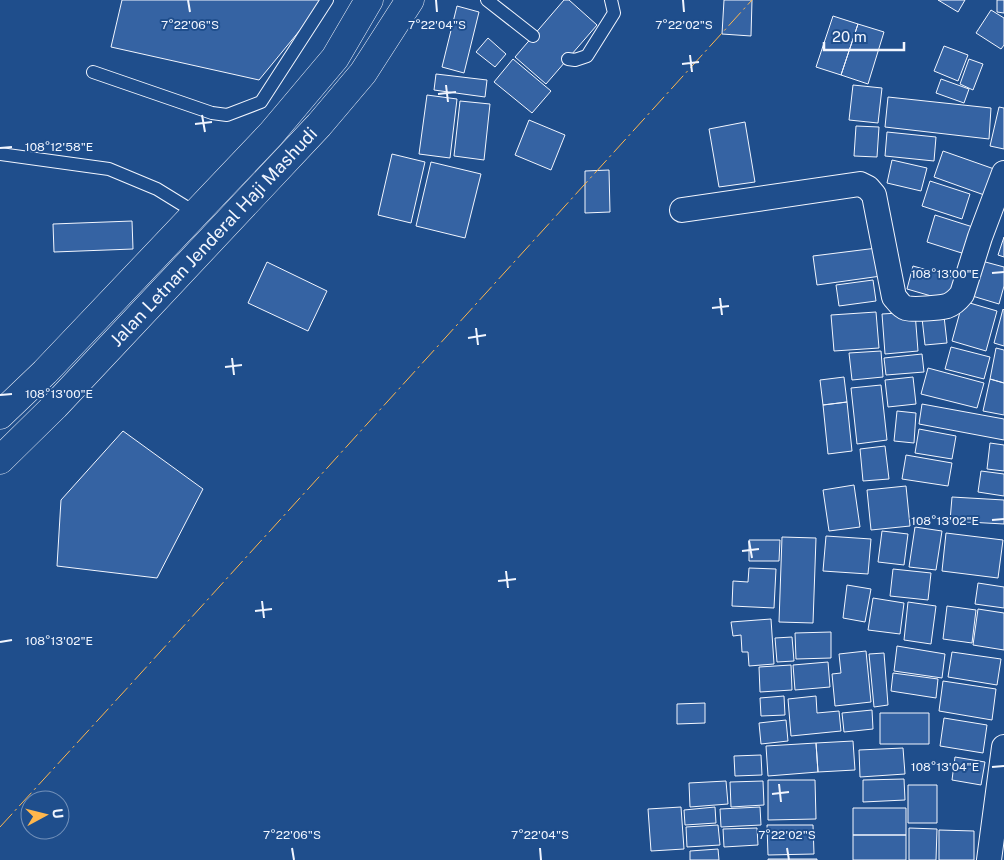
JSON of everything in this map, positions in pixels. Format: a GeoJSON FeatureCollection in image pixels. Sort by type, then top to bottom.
{"type":"FeatureCollection","features":[{"type":"Feature","properties":{"kind":"main road","name":"Jalan Letnan Jenderal Haji Mashudi"},"geometry":{"type":"LineString","coordinates":[[0,415],[46,372],[271,134],[335,58],[369,0]]}},
{"type":"Feature","properties":{"kind":"main road","name":"Jalan Letnan Jenderal Haji Mashudi"},"geometry":{"type":"LineString","coordinates":[[0,460],[55,406],[319,124],[363,73],[410,0]]}},
{"type":"Feature","properties":{"kind":"street"},"geometry":{"type":"LineString","coordinates":[[682,210],[860,184],[868,188],[874,195],[894,297],[899,304],[905,308],[916,309],[948,306],[962,294],[980,237],[1004,173]]}},
{"type":"Feature","properties":{"kind":"street"},"geometry":{"type":"LineString","coordinates":[[989,860],[1004,747]]}},
{"type":"Feature","properties":{"kind":"lane"},"geometry":{"type":"LineString","coordinates":[[93,72],[212,113],[227,114],[261,102],[327,0]]}},
{"type":"Feature","properties":{"kind":"lane"},"geometry":{"type":"LineString","coordinates":[[487,0],[534,36]]}},
{"type":"Feature","properties":{"kind":"lane"},"geometry":{"type":"LineString","coordinates":[[568,59],[575,60],[587,56],[614,13],[611,0]]}},
{"type":"Feature","properties":{"kind":"lane"},"geometry":{"type":"LineString","coordinates":[[0,154],[109,169],[158,189],[196,214]]}},
{"type":"Feature","properties":{"kind":"building"},"geometry":{"type":"Polygon","coordinates":[[[122,0],[320,0],[319,7],[259,80],[111,47],[122,0]]]}},
{"type":"Feature","properties":{"kind":"building"},"geometry":{"type":"Polygon","coordinates":[[[564,0],[569,0],[597,25],[546,84],[515,57],[564,0]]]}},
{"type":"Feature","properties":{"kind":"building"},"geometry":{"type":"Polygon","coordinates":[[[724,0],[752,0],[751,36],[722,34],[724,0]]]}},
{"type":"Feature","properties":{"kind":"building"},"geometry":{"type":"Polygon","coordinates":[[[938,0],[965,0],[958,12],[938,0]]]}},
{"type":"Feature","properties":{"kind":"building"},"geometry":{"type":"Polygon","coordinates":[[[997,0],[1004,0],[1004,13],[997,12],[997,0]]]}},
{"type":"Feature","properties":{"kind":"building"},"geometry":{"type":"Polygon","coordinates":[[[457,6],[479,12],[464,73],[442,67],[457,6]]]}},
{"type":"Feature","properties":{"kind":"building"},"geometry":{"type":"Polygon","coordinates":[[[991,10],[1004,18],[1004,45],[1001,49],[976,33],[991,10]]]}},
{"type":"Feature","properties":{"kind":"building"},"geometry":{"type":"Polygon","coordinates":[[[833,16],[858,24],[841,75],[816,67],[833,16]]]}},
{"type":"Feature","properties":{"kind":"building"},"geometry":{"type":"Polygon","coordinates":[[[858,24],[884,32],[868,84],[841,75],[858,24]]]}},
{"type":"Feature","properties":{"kind":"building"},"geometry":{"type":"Polygon","coordinates":[[[488,38],[506,54],[495,67],[476,52],[488,38]]]}},
{"type":"Feature","properties":{"kind":"building"},"geometry":{"type":"Polygon","coordinates":[[[944,46],[968,55],[958,81],[934,71],[944,46]]]}},
{"type":"Feature","properties":{"kind":"building"},"geometry":{"type":"Polygon","coordinates":[[[513,59],[551,91],[532,113],[494,82],[513,59]]]}},
{"type":"Feature","properties":{"kind":"building"},"geometry":{"type":"Polygon","coordinates":[[[969,59],[983,64],[973,90],[960,84],[969,59]]]}},
{"type":"Feature","properties":{"kind":"building"},"geometry":{"type":"Polygon","coordinates":[[[436,74],[487,80],[485,97],[434,90],[436,74]]]}},
{"type":"Feature","properties":{"kind":"building"},"geometry":{"type":"Polygon","coordinates":[[[941,79],[969,89],[964,103],[936,93],[941,79]]]}},
{"type":"Feature","properties":{"kind":"building"},"geometry":{"type":"Polygon","coordinates":[[[853,85],[882,88],[878,123],[849,120],[853,85]]]}},
{"type":"Feature","properties":{"kind":"building"},"geometry":{"type":"Polygon","coordinates":[[[427,95],[457,99],[450,158],[419,154],[427,95]]]}},
{"type":"Feature","properties":{"kind":"building"},"geometry":{"type":"Polygon","coordinates":[[[888,97],[991,108],[989,139],[885,127],[888,97]]]}},
{"type":"Feature","properties":{"kind":"building"},"geometry":{"type":"Polygon","coordinates":[[[460,101],[490,104],[484,160],[454,156],[460,101]]]}},
{"type":"Feature","properties":{"kind":"building"},"geometry":{"type":"Polygon","coordinates":[[[999,107],[1004,108],[1004,149],[990,146],[999,107]]]}},
{"type":"Feature","properties":{"kind":"building"},"geometry":{"type":"Polygon","coordinates":[[[529,120],[565,135],[551,170],[515,155],[529,120]]]}},
{"type":"Feature","properties":{"kind":"building"},"geometry":{"type":"Polygon","coordinates":[[[745,122],[755,182],[719,187],[709,129],[745,122]]]}},
{"type":"Feature","properties":{"kind":"building"},"geometry":{"type":"Polygon","coordinates":[[[856,126],[879,127],[877,157],[854,156],[856,126]]]}},
{"type":"Feature","properties":{"kind":"building"},"geometry":{"type":"Polygon","coordinates":[[[887,132],[936,137],[934,161],[885,156],[887,132]]]}},
{"type":"Feature","properties":{"kind":"building"},"geometry":{"type":"Polygon","coordinates":[[[943,151],[997,170],[987,196],[934,177],[943,151]]]}},
{"type":"Feature","properties":{"kind":"building"},"geometry":{"type":"Polygon","coordinates":[[[392,154],[425,162],[411,223],[378,215],[392,154]]]}},
{"type":"Feature","properties":{"kind":"building"},"geometry":{"type":"Polygon","coordinates":[[[892,160],[927,168],[921,191],[887,183],[892,160]]]}},
{"type":"Feature","properties":{"kind":"building"},"geometry":{"type":"Polygon","coordinates":[[[431,162],[481,174],[465,238],[416,226],[431,162]]]}},
{"type":"Feature","properties":{"kind":"building"},"geometry":{"type":"Polygon","coordinates":[[[609,170],[610,212],[585,213],[585,171],[609,170]]]}},
{"type":"Feature","properties":{"kind":"building"},"geometry":{"type":"Polygon","coordinates":[[[930,181],[970,194],[962,219],[922,206],[930,181]]]}},
{"type":"Feature","properties":{"kind":"building"},"geometry":{"type":"Polygon","coordinates":[[[935,215],[976,228],[968,255],[927,242],[935,215]]]}},
{"type":"Feature","properties":{"kind":"building"},"geometry":{"type":"Polygon","coordinates":[[[132,221],[133,249],[54,252],[53,224],[132,221]]]}},
{"type":"Feature","properties":{"kind":"building"},"geometry":{"type":"Polygon","coordinates":[[[1004,237],[1004,257],[998,255],[1004,237]]]}},
{"type":"Feature","properties":{"kind":"building"},"geometry":{"type":"Polygon","coordinates":[[[877,248],[881,276],[817,285],[813,256],[877,248]]]}},
{"type":"Feature","properties":{"kind":"building"},"geometry":{"type":"Polygon","coordinates":[[[978,260],[1004,267],[1004,286],[999,304],[969,295],[978,260]]]}},
{"type":"Feature","properties":{"kind":"building"},"geometry":{"type":"Polygon","coordinates":[[[267,262],[327,291],[308,331],[248,303],[267,262]]]}},
{"type":"Feature","properties":{"kind":"building"},"geometry":{"type":"Polygon","coordinates":[[[913,266],[959,279],[952,302],[907,289],[913,266]]]}},
{"type":"Feature","properties":{"kind":"building"},"geometry":{"type":"Polygon","coordinates":[[[873,280],[876,301],[839,306],[836,285],[873,280]]]}},
{"type":"Feature","properties":{"kind":"building"},"geometry":{"type":"Polygon","coordinates":[[[963,301],[997,311],[986,351],[952,341],[963,301]]]}},
{"type":"Feature","properties":{"kind":"building"},"geometry":{"type":"Polygon","coordinates":[[[1004,310],[1004,346],[994,343],[1004,310]]]}},
{"type":"Feature","properties":{"kind":"building"},"geometry":{"type":"Polygon","coordinates":[[[876,312],[879,348],[834,351],[831,315],[876,312]]]}},
{"type":"Feature","properties":{"kind":"building"},"geometry":{"type":"Polygon","coordinates":[[[915,312],[918,351],[885,354],[882,314],[915,312]]]}},
{"type":"Feature","properties":{"kind":"building"},"geometry":{"type":"Polygon","coordinates":[[[944,316],[947,343],[925,345],[922,318],[944,316]]]}},
{"type":"Feature","properties":{"kind":"building"},"geometry":{"type":"Polygon","coordinates":[[[951,347],[990,357],[984,379],[945,369],[951,347]]]}},
{"type":"Feature","properties":{"kind":"building"},"geometry":{"type":"Polygon","coordinates":[[[996,348],[1004,350],[1004,383],[990,379],[996,348]]]}},
{"type":"Feature","properties":{"kind":"building"},"geometry":{"type":"Polygon","coordinates":[[[881,351],[883,377],[852,380],[849,353],[881,351]]]}},
{"type":"Feature","properties":{"kind":"building"},"geometry":{"type":"Polygon","coordinates":[[[922,354],[924,372],[886,375],[884,358],[922,354]]]}},
{"type":"Feature","properties":{"kind":"building"},"geometry":{"type":"Polygon","coordinates":[[[928,368],[984,383],[977,408],[921,394],[928,368]]]}},
{"type":"Feature","properties":{"kind":"building"},"geometry":{"type":"Polygon","coordinates":[[[844,377],[847,402],[823,405],[820,380],[844,377]]]}},
{"type":"Feature","properties":{"kind":"building"},"geometry":{"type":"Polygon","coordinates":[[[913,377],[916,404],[888,407],[885,380],[913,377]]]}},
{"type":"Feature","properties":{"kind":"building"},"geometry":{"type":"Polygon","coordinates":[[[990,379],[1004,383],[1004,415],[983,411],[990,379]]]}},
{"type":"Feature","properties":{"kind":"building"},"geometry":{"type":"Polygon","coordinates":[[[881,385],[887,440],[857,444],[851,388],[881,385]]]}},
{"type":"Feature","properties":{"kind":"building"},"geometry":{"type":"Polygon","coordinates":[[[847,402],[852,451],[828,454],[823,405],[847,402]]]}},
{"type":"Feature","properties":{"kind":"building"},"geometry":{"type":"Polygon","coordinates":[[[922,404],[1004,419],[1004,440],[919,424],[922,404]]]}},
{"type":"Feature","properties":{"kind":"building"},"geometry":{"type":"Polygon","coordinates":[[[897,411],[916,413],[914,443],[894,441],[897,411]]]}},
{"type":"Feature","properties":{"kind":"building"},"geometry":{"type":"Polygon","coordinates":[[[919,429],[956,436],[952,459],[915,453],[919,429]]]}},
{"type":"Feature","properties":{"kind":"building"},"geometry":{"type":"Polygon","coordinates":[[[123,431],[203,489],[157,578],[57,566],[61,500],[123,431]]]}},
{"type":"Feature","properties":{"kind":"building"},"geometry":{"type":"Polygon","coordinates":[[[990,443],[1004,445],[1004,471],[987,469],[990,443]]]}},
{"type":"Feature","properties":{"kind":"building"},"geometry":{"type":"Polygon","coordinates":[[[885,446],[889,479],[863,481],[860,449],[885,446]]]}},
{"type":"Feature","properties":{"kind":"building"},"geometry":{"type":"Polygon","coordinates":[[[906,455],[952,463],[948,486],[902,479],[906,455]]]}},
{"type":"Feature","properties":{"kind":"building"},"geometry":{"type":"Polygon","coordinates":[[[981,471],[1004,474],[1004,496],[978,492],[981,471]]]}},
{"type":"Feature","properties":{"kind":"building"},"geometry":{"type":"Polygon","coordinates":[[[854,485],[860,527],[829,531],[823,490],[854,485]]]}},
{"type":"Feature","properties":{"kind":"building"},"geometry":{"type":"Polygon","coordinates":[[[906,486],[910,526],[871,530],[867,490],[906,486]]]}},
{"type":"Feature","properties":{"kind":"building"},"geometry":{"type":"Polygon","coordinates":[[[952,497],[1004,500],[1004,524],[950,521],[952,497]]]}},
{"type":"Feature","properties":{"kind":"building"},"geometry":{"type":"Polygon","coordinates":[[[915,527],[942,531],[936,570],[909,567],[915,527]]]}},
{"type":"Feature","properties":{"kind":"building"},"geometry":{"type":"Polygon","coordinates":[[[882,531],[908,534],[904,565],[878,562],[882,531]]]}},
{"type":"Feature","properties":{"kind":"building"},"geometry":{"type":"Polygon","coordinates":[[[946,533],[1003,540],[998,578],[942,571],[946,533]]]}},
{"type":"Feature","properties":{"kind":"building"},"geometry":{"type":"Polygon","coordinates":[[[826,536],[871,539],[868,574],[823,571],[826,536]]]}},
{"type":"Feature","properties":{"kind":"building"},"geometry":{"type":"Polygon","coordinates":[[[782,537],[816,538],[813,623],[779,622],[782,537]]]}},
{"type":"Feature","properties":{"kind":"building"},"geometry":{"type":"Polygon","coordinates":[[[749,540],[780,540],[779,561],[749,561],[749,540]]]}},
{"type":"Feature","properties":{"kind":"building"},"geometry":{"type":"Polygon","coordinates":[[[749,568],[776,569],[774,608],[732,606],[733,581],[748,582],[749,568]]]}},
{"type":"Feature","properties":{"kind":"building"},"geometry":{"type":"Polygon","coordinates":[[[893,569],[931,573],[928,600],[890,596],[893,569]]]}},
{"type":"Feature","properties":{"kind":"building"},"geometry":{"type":"Polygon","coordinates":[[[978,583],[1004,587],[1004,608],[975,604],[978,583]]]}},
{"type":"Feature","properties":{"kind":"building"},"geometry":{"type":"Polygon","coordinates":[[[847,585],[871,589],[865,622],[843,618],[847,585]]]}},
{"type":"Feature","properties":{"kind":"building"},"geometry":{"type":"Polygon","coordinates":[[[873,598],[904,603],[900,634],[868,630],[873,598]]]}},
{"type":"Feature","properties":{"kind":"building"},"geometry":{"type":"Polygon","coordinates":[[[908,602],[936,606],[931,644],[904,640],[908,602]]]}},
{"type":"Feature","properties":{"kind":"building"},"geometry":{"type":"Polygon","coordinates":[[[947,606],[976,610],[972,643],[943,639],[947,606]]]}},
{"type":"Feature","properties":{"kind":"building"},"geometry":{"type":"Polygon","coordinates":[[[978,609],[1004,613],[1004,650],[973,645],[978,609]]]}},
{"type":"Feature","properties":{"kind":"building"},"geometry":{"type":"Polygon","coordinates":[[[771,619],[774,664],[749,666],[748,652],[742,652],[741,635],[733,636],[731,622],[771,619]]]}},
{"type":"Feature","properties":{"kind":"building"},"geometry":{"type":"Polygon","coordinates":[[[831,632],[831,658],[796,659],[795,633],[831,632]]]}},
{"type":"Feature","properties":{"kind":"building"},"geometry":{"type":"Polygon","coordinates":[[[792,637],[794,661],[777,662],[775,638],[792,637]]]}},
{"type":"Feature","properties":{"kind":"building"},"geometry":{"type":"Polygon","coordinates":[[[897,646],[945,654],[942,678],[894,671],[897,646]]]}},
{"type":"Feature","properties":{"kind":"building"},"geometry":{"type":"Polygon","coordinates":[[[866,651],[871,702],[835,706],[832,674],[841,673],[839,654],[866,651]]]}},
{"type":"Feature","properties":{"kind":"building"},"geometry":{"type":"Polygon","coordinates":[[[952,652],[1001,659],[997,685],[948,677],[952,652]]]}},
{"type":"Feature","properties":{"kind":"building"},"geometry":{"type":"Polygon","coordinates":[[[884,653],[888,705],[874,707],[869,654],[884,653]]]}},
{"type":"Feature","properties":{"kind":"building"},"geometry":{"type":"Polygon","coordinates":[[[828,662],[830,687],[795,690],[793,665],[828,662]]]}},
{"type":"Feature","properties":{"kind":"building"},"geometry":{"type":"Polygon","coordinates":[[[791,665],[792,690],[760,692],[759,667],[791,665]]]}},
{"type":"Feature","properties":{"kind":"building"},"geometry":{"type":"Polygon","coordinates":[[[893,673],[938,679],[936,698],[891,691],[893,673]]]}},
{"type":"Feature","properties":{"kind":"building"},"geometry":{"type":"Polygon","coordinates":[[[943,681],[996,689],[992,720],[939,711],[943,681]]]}},
{"type":"Feature","properties":{"kind":"building"},"geometry":{"type":"Polygon","coordinates":[[[784,696],[785,715],[761,716],[760,698],[784,696]]]}},
{"type":"Feature","properties":{"kind":"building"},"geometry":{"type":"Polygon","coordinates":[[[816,696],[817,713],[839,711],[841,731],[791,736],[788,699],[816,696]]]}},
{"type":"Feature","properties":{"kind":"building"},"geometry":{"type":"Polygon","coordinates":[[[705,703],[705,723],[677,724],[677,704],[705,703]]]}},
{"type":"Feature","properties":{"kind":"building"},"geometry":{"type":"Polygon","coordinates":[[[872,710],[873,729],[844,732],[842,713],[872,710]]]}},
{"type":"Feature","properties":{"kind":"building"},"geometry":{"type":"Polygon","coordinates":[[[880,713],[929,713],[929,744],[880,744],[880,713]]]}},
{"type":"Feature","properties":{"kind":"building"},"geometry":{"type":"Polygon","coordinates":[[[944,718],[987,725],[983,753],[940,746],[944,718]]]}},
{"type":"Feature","properties":{"kind":"building"},"geometry":{"type":"Polygon","coordinates":[[[786,720],[788,741],[761,744],[759,723],[786,720]]]}},
{"type":"Feature","properties":{"kind":"building"},"geometry":{"type":"Polygon","coordinates":[[[853,741],[855,770],[818,772],[816,743],[853,741]]]}},
{"type":"Feature","properties":{"kind":"building"},"geometry":{"type":"Polygon","coordinates":[[[816,743],[818,772],[768,776],[766,746],[816,743]]]}},
{"type":"Feature","properties":{"kind":"building"},"geometry":{"type":"Polygon","coordinates":[[[903,748],[905,774],[860,777],[859,750],[903,748]]]}},
{"type":"Feature","properties":{"kind":"building"},"geometry":{"type":"Polygon","coordinates":[[[761,755],[762,775],[735,776],[734,756],[761,755]]]}},
{"type":"Feature","properties":{"kind":"building"},"geometry":{"type":"Polygon","coordinates":[[[955,757],[985,762],[981,785],[952,780],[955,757]]]}},
{"type":"Feature","properties":{"kind":"building"},"geometry":{"type":"Polygon","coordinates":[[[904,779],[905,800],[863,802],[863,780],[904,779]]]}},
{"type":"Feature","properties":{"kind":"building"},"geometry":{"type":"Polygon","coordinates":[[[768,780],[815,780],[816,819],[768,820],[768,780]]]}},
{"type":"Feature","properties":{"kind":"building"},"geometry":{"type":"Polygon","coordinates":[[[726,781],[728,804],[690,807],[689,783],[726,781]]]}},
{"type":"Feature","properties":{"kind":"building"},"geometry":{"type":"Polygon","coordinates":[[[763,781],[764,805],[731,807],[730,782],[763,781]]]}},
{"type":"Feature","properties":{"kind":"building"},"geometry":{"type":"Polygon","coordinates":[[[908,785],[937,785],[937,823],[908,823],[908,785]]]}},
{"type":"Feature","properties":{"kind":"building"},"geometry":{"type":"Polygon","coordinates":[[[681,807],[684,849],[651,851],[648,809],[681,807]]]}},
{"type":"Feature","properties":{"kind":"building"},"geometry":{"type":"Polygon","coordinates":[[[715,807],[716,823],[685,825],[684,810],[715,807]]]}},
{"type":"Feature","properties":{"kind":"building"},"geometry":{"type":"Polygon","coordinates":[[[760,807],[761,825],[721,827],[720,809],[760,807]]]}},
{"type":"Feature","properties":{"kind":"building"},"geometry":{"type":"Polygon","coordinates":[[[853,808],[906,808],[906,835],[853,835],[853,808]]]}},
{"type":"Feature","properties":{"kind":"building"},"geometry":{"type":"Polygon","coordinates":[[[718,825],[720,845],[687,847],[686,827],[718,825]]]}},
{"type":"Feature","properties":{"kind":"building"},"geometry":{"type":"Polygon","coordinates":[[[767,825],[813,825],[814,854],[768,855],[767,825]]]}},
{"type":"Feature","properties":{"kind":"building"},"geometry":{"type":"Polygon","coordinates":[[[757,828],[758,845],[724,847],[723,829],[757,828]]]}},
{"type":"Feature","properties":{"kind":"building"},"geometry":{"type":"Polygon","coordinates":[[[909,828],[937,829],[936,860],[909,860],[909,828]]]}},
{"type":"Feature","properties":{"kind":"building"},"geometry":{"type":"Polygon","coordinates":[[[939,830],[974,831],[974,860],[939,860],[939,830]]]}},
{"type":"Feature","properties":{"kind":"building"},"geometry":{"type":"Polygon","coordinates":[[[853,835],[906,835],[906,860],[853,860],[853,835]]]}},
{"type":"Feature","properties":{"kind":"building"},"geometry":{"type":"Polygon","coordinates":[[[718,849],[719,860],[690,860],[690,851],[718,849]]]}},
{"type":"Feature","properties":{"kind":"building"},"geometry":{"type":"Polygon","coordinates":[[[817,859],[817,860],[768,860],[817,859]]]}},
{"type":"Feature","properties":{"kind":"power"},"geometry":{"type":"LineString","coordinates":[[0,827],[752,0]]}}]}
